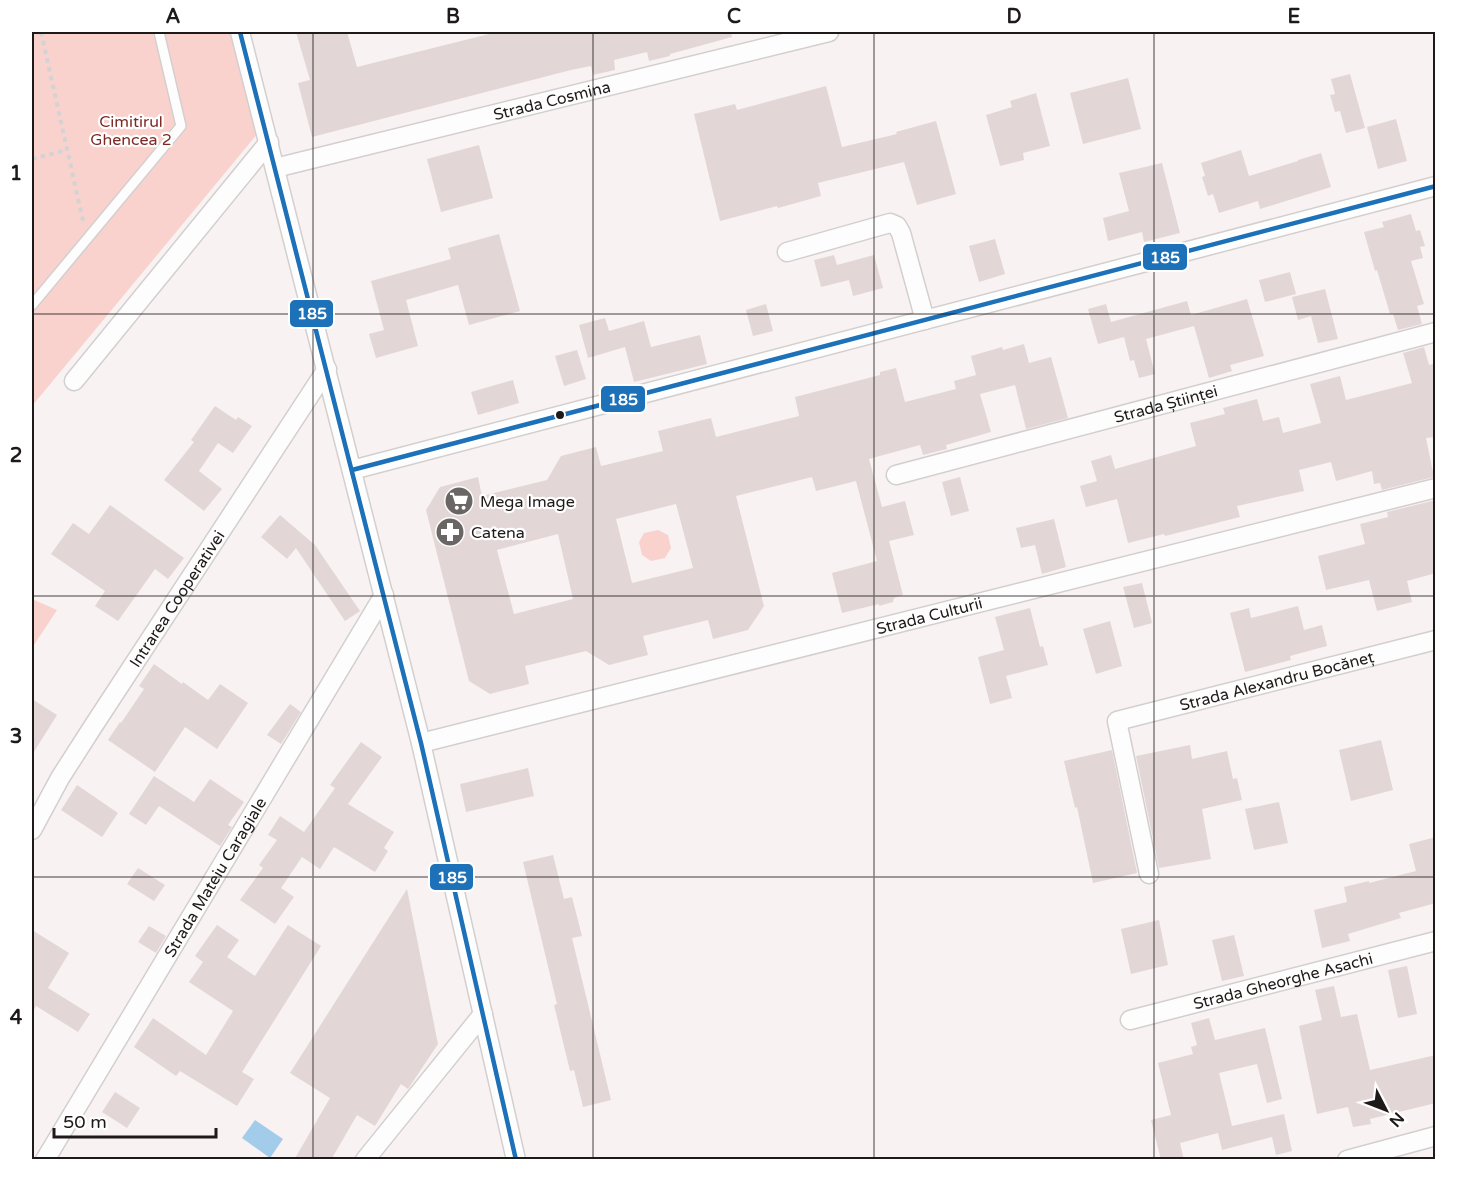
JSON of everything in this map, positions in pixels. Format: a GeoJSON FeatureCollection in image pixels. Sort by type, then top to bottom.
{"type":"FeatureCollection","features":[{"type":"Feature","properties":{"kind":"street"},"geometry":{"type":"LineString","coordinates":[[240,32],[421,743],[516,1160]]}},
{"type":"Feature","properties":{"kind":"street","name":"Strada Cosmina"},"geometry":{"type":"LineString","coordinates":[[275,168],[829,32]]}},
{"type":"Feature","properties":{"kind":"street"},"geometry":{"type":"LineString","coordinates":[[74,381],[269,142]]}},
{"type":"Feature","properties":{"kind":"street"},"geometry":{"type":"LineString","coordinates":[[352,470],[1436,186]]}},
{"type":"Feature","properties":{"kind":"street"},"geometry":{"type":"LineString","coordinates":[[787,252],[890,223],[897,226],[901,233],[925,320]]}},
{"type":"Feature","properties":{"kind":"street","name":"Strada Științei"},"geometry":{"type":"LineString","coordinates":[[896,475],[1436,332]]}},
{"type":"Feature","properties":{"kind":"street","name":"Intrarea Cooperativei"},"geometry":{"type":"LineString","coordinates":[[32,830],[60,778],[327,369]]}},
{"type":"Feature","properties":{"kind":"street","name":"Strada Culturii"},"geometry":{"type":"LineString","coordinates":[[421,743],[1436,488]]}},
{"type":"Feature","properties":{"kind":"street","name":"Strada Mateiu Caragiale"},"geometry":{"type":"LineString","coordinates":[[45,1160],[384,595]]}},
{"type":"Feature","properties":{"kind":"street","name":"Strada Alexandru Bocăneț"},"geometry":{"type":"LineString","coordinates":[[1149,874],[1117,721],[1436,640]]}},
{"type":"Feature","properties":{"kind":"street","name":"Strada Gheorghe Asachi"},"geometry":{"type":"LineString","coordinates":[[1130,1020],[1436,941]]}},
{"type":"Feature","properties":{"kind":"street"},"geometry":{"type":"LineString","coordinates":[[365,1160],[483,1014]]}},
{"type":"Feature","properties":{"kind":"street"},"geometry":{"type":"LineString","coordinates":[[1347,1160],[1436,1136]]}},
{"type":"Feature","properties":{"kind":"lane"},"geometry":{"type":"LineString","coordinates":[[32,306],[181,126],[159,32]]}},
{"type":"Feature","properties":{"kind":"path"},"geometry":{"type":"LineString","coordinates":[[41,32],[84,223],[91,214]]}},
{"type":"Feature","properties":{"kind":"path"},"geometry":{"type":"LineString","coordinates":[[32,159],[67,150]]}},
{"type":"Feature","properties":{"kind":"green space","name":"Cimitirul Ghencea 2"},"geometry":{"type":"Polygon","coordinates":[[[32,32],[232,32],[259,132],[32,406],[32,32]]]}},
{"type":"Feature","properties":{"kind":"green space"},"geometry":{"type":"Polygon","coordinates":[[[658,530],[668,535],[671,548],[665,558],[651,561],[642,555],[639,542],[644,533],[658,530]]]}},
{"type":"Feature","properties":{"kind":"green space"},"geometry":{"type":"Polygon","coordinates":[[[32,599],[57,610],[32,648],[32,599]]]}},
{"type":"Feature","properties":{"kind":"water"},"geometry":{"type":"Polygon","coordinates":[[[255,1120],[283,1139],[270,1158],[242,1138],[255,1120]]]}},
{"type":"Feature","properties":{"kind":"building"},"geometry":{"type":"Polygon","coordinates":[[[296,32],[347,32],[357,67],[497,32],[731,32],[732,37],[649,61],[647,52],[614,60],[615,70],[593,75],[591,66],[571,70],[312,137],[298,83],[310,80],[296,32]]]}},
{"type":"Feature","properties":{"kind":"building"},"geometry":{"type":"Polygon","coordinates":[[[1350,74],[1365,128],[1346,133],[1340,111],[1335,112],[1330,95],[1335,94],[1331,79],[1350,74]]]}},
{"type":"Feature","properties":{"kind":"building"},"geometry":{"type":"Polygon","coordinates":[[[1128,78],[1141,129],[1083,144],[1070,93],[1128,78]]]}},
{"type":"Feature","properties":{"kind":"building"},"geometry":{"type":"Polygon","coordinates":[[[826,86],[842,147],[897,134],[896,132],[936,121],[956,194],[917,205],[904,162],[818,183],[821,196],[720,221],[694,114],[735,104],[737,110],[826,86]]]}},
{"type":"Feature","properties":{"kind":"building"},"geometry":{"type":"Polygon","coordinates":[[[1036,93],[1050,146],[1023,153],[1024,160],[1000,166],[986,115],[1012,107],[1010,101],[1036,93]]]}},
{"type":"Feature","properties":{"kind":"building"},"geometry":{"type":"Polygon","coordinates":[[[1396,119],[1407,161],[1378,169],[1367,127],[1396,119]]]}},
{"type":"Feature","properties":{"kind":"building"},"geometry":{"type":"Polygon","coordinates":[[[479,145],[493,198],[441,212],[427,159],[479,145]]]}},
{"type":"Feature","properties":{"kind":"building"},"geometry":{"type":"Polygon","coordinates":[[[1241,150],[1249,176],[1321,153],[1331,187],[1260,209],[1258,201],[1219,213],[1213,194],[1208,196],[1202,177],[1205,176],[1201,163],[1241,150]]]}},
{"type":"Feature","properties":{"kind":"building"},"geometry":{"type":"Polygon","coordinates":[[[1162,163],[1180,233],[1144,242],[1142,232],[1108,241],[1103,218],[1129,211],[1119,173],[1162,163]]]}},
{"type":"Feature","properties":{"kind":"building"},"geometry":{"type":"Polygon","coordinates":[[[1411,214],[1416,231],[1420,230],[1425,246],[1420,247],[1423,258],[1411,261],[1424,304],[1417,306],[1422,324],[1398,330],[1393,314],[1390,314],[1377,270],[1375,271],[1364,232],[1384,227],[1382,222],[1411,214]]]}},
{"type":"Feature","properties":{"kind":"building"},"geometry":{"type":"Polygon","coordinates":[[[499,234],[520,311],[469,325],[458,285],[406,300],[418,346],[376,358],[369,334],[384,330],[371,281],[451,259],[448,248],[499,234]]]}},
{"type":"Feature","properties":{"kind":"building"},"geometry":{"type":"Polygon","coordinates":[[[995,239],[1005,274],[979,282],[969,246],[995,239]]]}},
{"type":"Feature","properties":{"kind":"building"},"geometry":{"type":"Polygon","coordinates":[[[834,255],[837,265],[874,255],[883,288],[853,296],[849,280],[821,287],[814,260],[834,255]]]}},
{"type":"Feature","properties":{"kind":"building"},"geometry":{"type":"Polygon","coordinates":[[[1290,272],[1296,294],[1265,302],[1259,280],[1290,272]]]}},
{"type":"Feature","properties":{"kind":"building"},"geometry":{"type":"Polygon","coordinates":[[[1325,289],[1338,339],[1318,343],[1311,316],[1298,320],[1292,297],[1325,289]]]}},
{"type":"Feature","properties":{"kind":"building"},"geometry":{"type":"Polygon","coordinates":[[[1247,299],[1264,356],[1230,365],[1232,371],[1209,378],[1194,326],[1146,339],[1155,374],[1139,378],[1134,360],[1130,361],[1124,337],[1098,344],[1088,309],[1106,304],[1111,322],[1187,301],[1191,315],[1247,299]]]}},
{"type":"Feature","properties":{"kind":"building"},"geometry":{"type":"Polygon","coordinates":[[[766,304],[773,331],[753,336],[746,310],[766,304]]]}},
{"type":"Feature","properties":{"kind":"building"},"geometry":{"type":"Polygon","coordinates":[[[605,318],[609,331],[644,321],[651,347],[700,335],[707,364],[634,382],[625,347],[588,358],[579,325],[605,318]]]}},
{"type":"Feature","properties":{"kind":"building"},"geometry":{"type":"Polygon","coordinates":[[[1024,344],[1029,363],[1051,357],[1068,418],[1026,429],[1015,385],[980,394],[991,432],[946,445],[947,449],[923,455],[920,445],[869,459],[882,507],[905,501],[914,535],[889,541],[903,595],[894,598],[893,602],[842,613],[832,573],[877,561],[856,481],[816,491],[812,477],[736,496],[764,606],[748,630],[713,639],[708,620],[643,636],[648,655],[609,665],[586,651],[525,666],[529,684],[490,694],[469,681],[426,510],[440,487],[478,477],[482,496],[547,480],[561,456],[596,447],[601,466],[663,451],[658,431],[711,418],[716,437],[799,416],[795,397],[880,375],[880,372],[896,368],[905,402],[956,389],[954,381],[976,375],[971,356],[1002,347],[1003,350],[1024,344]],[[676,504],[616,519],[632,583],[693,568],[676,504]],[[558,534],[497,550],[514,614],[573,599],[558,534]]]}},
{"type":"Feature","properties":{"kind":"building"},"geometry":{"type":"Polygon","coordinates":[[[1424,347],[1429,365],[1436,363],[1436,437],[1426,438],[1434,477],[1382,490],[1380,483],[1374,484],[1372,471],[1336,481],[1331,462],[1299,470],[1304,491],[1237,506],[1240,517],[1128,543],[1117,499],[1086,507],[1080,486],[1097,481],[1091,461],[1111,455],[1115,469],[1196,446],[1190,423],[1225,414],[1223,408],[1257,399],[1263,421],[1279,417],[1283,433],[1321,423],[1310,384],[1340,376],[1346,400],[1412,383],[1403,353],[1424,347]]]}},
{"type":"Feature","properties":{"kind":"building"},"geometry":{"type":"Polygon","coordinates":[[[577,350],[586,379],[564,386],[555,356],[577,350]]]}},
{"type":"Feature","properties":{"kind":"building"},"geometry":{"type":"Polygon","coordinates":[[[513,380],[519,403],[478,415],[471,392],[513,380]]]}},
{"type":"Feature","properties":{"kind":"building"},"geometry":{"type":"Polygon","coordinates":[[[215,406],[236,420],[238,417],[252,426],[233,453],[218,443],[199,471],[222,489],[204,511],[164,480],[194,442],[191,440],[215,406]]]}},
{"type":"Feature","properties":{"kind":"building"},"geometry":{"type":"Polygon","coordinates":[[[960,477],[969,511],[951,516],[942,482],[960,477]]]}},
{"type":"Feature","properties":{"kind":"building"},"geometry":{"type":"Polygon","coordinates":[[[1436,500],[1436,573],[1407,581],[1412,602],[1377,611],[1369,580],[1326,590],[1318,556],[1365,544],[1360,524],[1388,517],[1387,512],[1436,500]]]}},
{"type":"Feature","properties":{"kind":"building"},"geometry":{"type":"Polygon","coordinates":[[[110,505],[184,558],[168,579],[155,569],[118,621],[95,606],[105,591],[51,554],[73,523],[89,534],[110,505]]]}},
{"type":"Feature","properties":{"kind":"building"},"geometry":{"type":"Polygon","coordinates":[[[280,515],[315,545],[360,611],[345,621],[296,548],[287,559],[261,537],[280,515]]]}},
{"type":"Feature","properties":{"kind":"building"},"geometry":{"type":"Polygon","coordinates":[[[1054,519],[1066,567],[1042,574],[1035,545],[1021,548],[1016,528],[1054,519]]]}},
{"type":"Feature","properties":{"kind":"building"},"geometry":{"type":"Polygon","coordinates":[[[1142,583],[1152,623],[1134,628],[1123,587],[1142,583]]]}},
{"type":"Feature","properties":{"kind":"building"},"geometry":{"type":"Polygon","coordinates":[[[1298,606],[1304,630],[1322,625],[1327,646],[1290,656],[1291,660],[1245,672],[1230,613],[1249,608],[1251,618],[1298,606]]]}},
{"type":"Feature","properties":{"kind":"building"},"geometry":{"type":"Polygon","coordinates":[[[1030,608],[1040,647],[1043,646],[1048,665],[1006,676],[1012,698],[990,704],[978,657],[1004,650],[995,617],[1030,608]]]}},
{"type":"Feature","properties":{"kind":"building"},"geometry":{"type":"Polygon","coordinates":[[[1110,621],[1122,666],[1096,674],[1083,629],[1110,621]]]}},
{"type":"Feature","properties":{"kind":"building"},"geometry":{"type":"Polygon","coordinates":[[[154,664],[208,700],[220,684],[248,703],[217,749],[185,727],[155,772],[108,740],[144,689],[139,686],[154,664]]]}},
{"type":"Feature","properties":{"kind":"building"},"geometry":{"type":"Polygon","coordinates":[[[32,699],[57,715],[32,755],[32,699]]]}},
{"type":"Feature","properties":{"kind":"building"},"geometry":{"type":"Polygon","coordinates":[[[290,704],[301,712],[281,744],[267,735],[290,704]]]}},
{"type":"Feature","properties":{"kind":"building"},"geometry":{"type":"Polygon","coordinates":[[[1381,740],[1393,790],[1351,801],[1339,750],[1381,740]]]}},
{"type":"Feature","properties":{"kind":"building"},"geometry":{"type":"Polygon","coordinates":[[[361,742],[382,757],[348,804],[394,832],[384,848],[388,851],[375,872],[334,847],[320,869],[302,857],[281,888],[294,897],[275,924],[240,900],[263,868],[259,865],[277,840],[268,835],[280,816],[304,832],[335,788],[330,785],[361,742]]]}},
{"type":"Feature","properties":{"kind":"building"},"geometry":{"type":"Polygon","coordinates":[[[1190,745],[1192,759],[1227,751],[1233,779],[1237,778],[1242,800],[1202,809],[1211,859],[1159,868],[1136,756],[1190,745]]]}},
{"type":"Feature","properties":{"kind":"building"},"geometry":{"type":"Polygon","coordinates":[[[1112,750],[1137,873],[1093,883],[1077,807],[1075,808],[1064,761],[1112,750]]]}},
{"type":"Feature","properties":{"kind":"building"},"geometry":{"type":"Polygon","coordinates":[[[528,768],[534,796],[466,812],[460,784],[528,768]]]}},
{"type":"Feature","properties":{"kind":"building"},"geometry":{"type":"Polygon","coordinates":[[[154,776],[194,802],[210,779],[244,802],[228,825],[232,827],[220,846],[159,806],[146,825],[129,814],[154,776]]]}},
{"type":"Feature","properties":{"kind":"building"},"geometry":{"type":"Polygon","coordinates":[[[77,785],[118,813],[102,837],[61,810],[77,785]]]}},
{"type":"Feature","properties":{"kind":"building"},"geometry":{"type":"Polygon","coordinates":[[[1279,802],[1288,843],[1254,850],[1245,809],[1279,802]]]}},
{"type":"Feature","properties":{"kind":"building"},"geometry":{"type":"Polygon","coordinates":[[[1436,837],[1436,903],[1399,913],[1401,918],[1348,934],[1350,941],[1322,948],[1314,910],[1347,902],[1344,887],[1416,871],[1409,844],[1436,837]]]}},
{"type":"Feature","properties":{"kind":"building"},"geometry":{"type":"Polygon","coordinates":[[[553,855],[564,899],[572,897],[582,936],[572,938],[611,1100],[583,1107],[574,1070],[570,1071],[554,1005],[557,1004],[523,862],[553,855]]]}},
{"type":"Feature","properties":{"kind":"building"},"geometry":{"type":"Polygon","coordinates":[[[138,868],[165,885],[154,901],[127,884],[138,868]]]}},
{"type":"Feature","properties":{"kind":"building"},"geometry":{"type":"Polygon","coordinates":[[[407,889],[438,1044],[408,1089],[401,1084],[375,1126],[357,1115],[331,1160],[294,1160],[330,1098],[290,1073],[407,889]]]}},
{"type":"Feature","properties":{"kind":"building"},"geometry":{"type":"Polygon","coordinates":[[[1159,920],[1168,965],[1131,974],[1121,929],[1159,920]]]}},
{"type":"Feature","properties":{"kind":"building"},"geometry":{"type":"Polygon","coordinates":[[[217,925],[239,940],[227,957],[255,976],[288,925],[321,946],[242,1072],[254,1079],[237,1106],[180,1071],[176,1076],[134,1047],[153,1018],[206,1055],[233,1011],[189,982],[203,962],[195,956],[217,925]]]}},
{"type":"Feature","properties":{"kind":"building"},"geometry":{"type":"Polygon","coordinates":[[[149,926],[166,936],[156,953],[138,942],[149,926]]]}},
{"type":"Feature","properties":{"kind":"building"},"geometry":{"type":"Polygon","coordinates":[[[32,930],[69,953],[48,988],[90,1014],[78,1032],[36,1006],[32,1014],[32,930]]]}},
{"type":"Feature","properties":{"kind":"building"},"geometry":{"type":"Polygon","coordinates":[[[1234,935],[1244,976],[1222,981],[1212,940],[1234,935]]]}},
{"type":"Feature","properties":{"kind":"building"},"geometry":{"type":"Polygon","coordinates":[[[1407,966],[1417,1014],[1398,1018],[1388,970],[1407,966]]]}},
{"type":"Feature","properties":{"kind":"building"},"geometry":{"type":"Polygon","coordinates":[[[1334,986],[1341,1017],[1357,1014],[1370,1070],[1436,1055],[1436,1103],[1370,1119],[1371,1124],[1353,1127],[1348,1107],[1317,1114],[1299,1026],[1322,1020],[1315,990],[1334,986]]]}},
{"type":"Feature","properties":{"kind":"building"},"geometry":{"type":"Polygon","coordinates":[[[1209,1018],[1215,1040],[1265,1028],[1282,1099],[1267,1103],[1257,1064],[1219,1073],[1232,1126],[1284,1114],[1292,1151],[1276,1155],[1272,1137],[1222,1150],[1218,1133],[1180,1143],[1184,1160],[1161,1160],[1151,1120],[1171,1115],[1158,1063],[1193,1054],[1191,1047],[1197,1045],[1191,1023],[1209,1018]]]}},
{"type":"Feature","properties":{"kind":"building"},"geometry":{"type":"Polygon","coordinates":[[[115,1092],[140,1108],[127,1128],[102,1112],[115,1092]]]}},
{"type":"Feature","properties":{"kind":"transit line","name":"185"},"geometry":{"type":"LineString","coordinates":[[240,32],[421,743],[516,1160]]}},
{"type":"Feature","properties":{"kind":"transit line","name":"185"},"geometry":{"type":"LineString","coordinates":[[352,470],[1436,186]]}},
{"type":"Feature","properties":{"kind":"place","name":"Mega Image"},"geometry":{"type":"Point","coordinates":[459,501]}},
{"type":"Feature","properties":{"kind":"place","name":"Catena"},"geometry":{"type":"Point","coordinates":[450,532]}}]}
